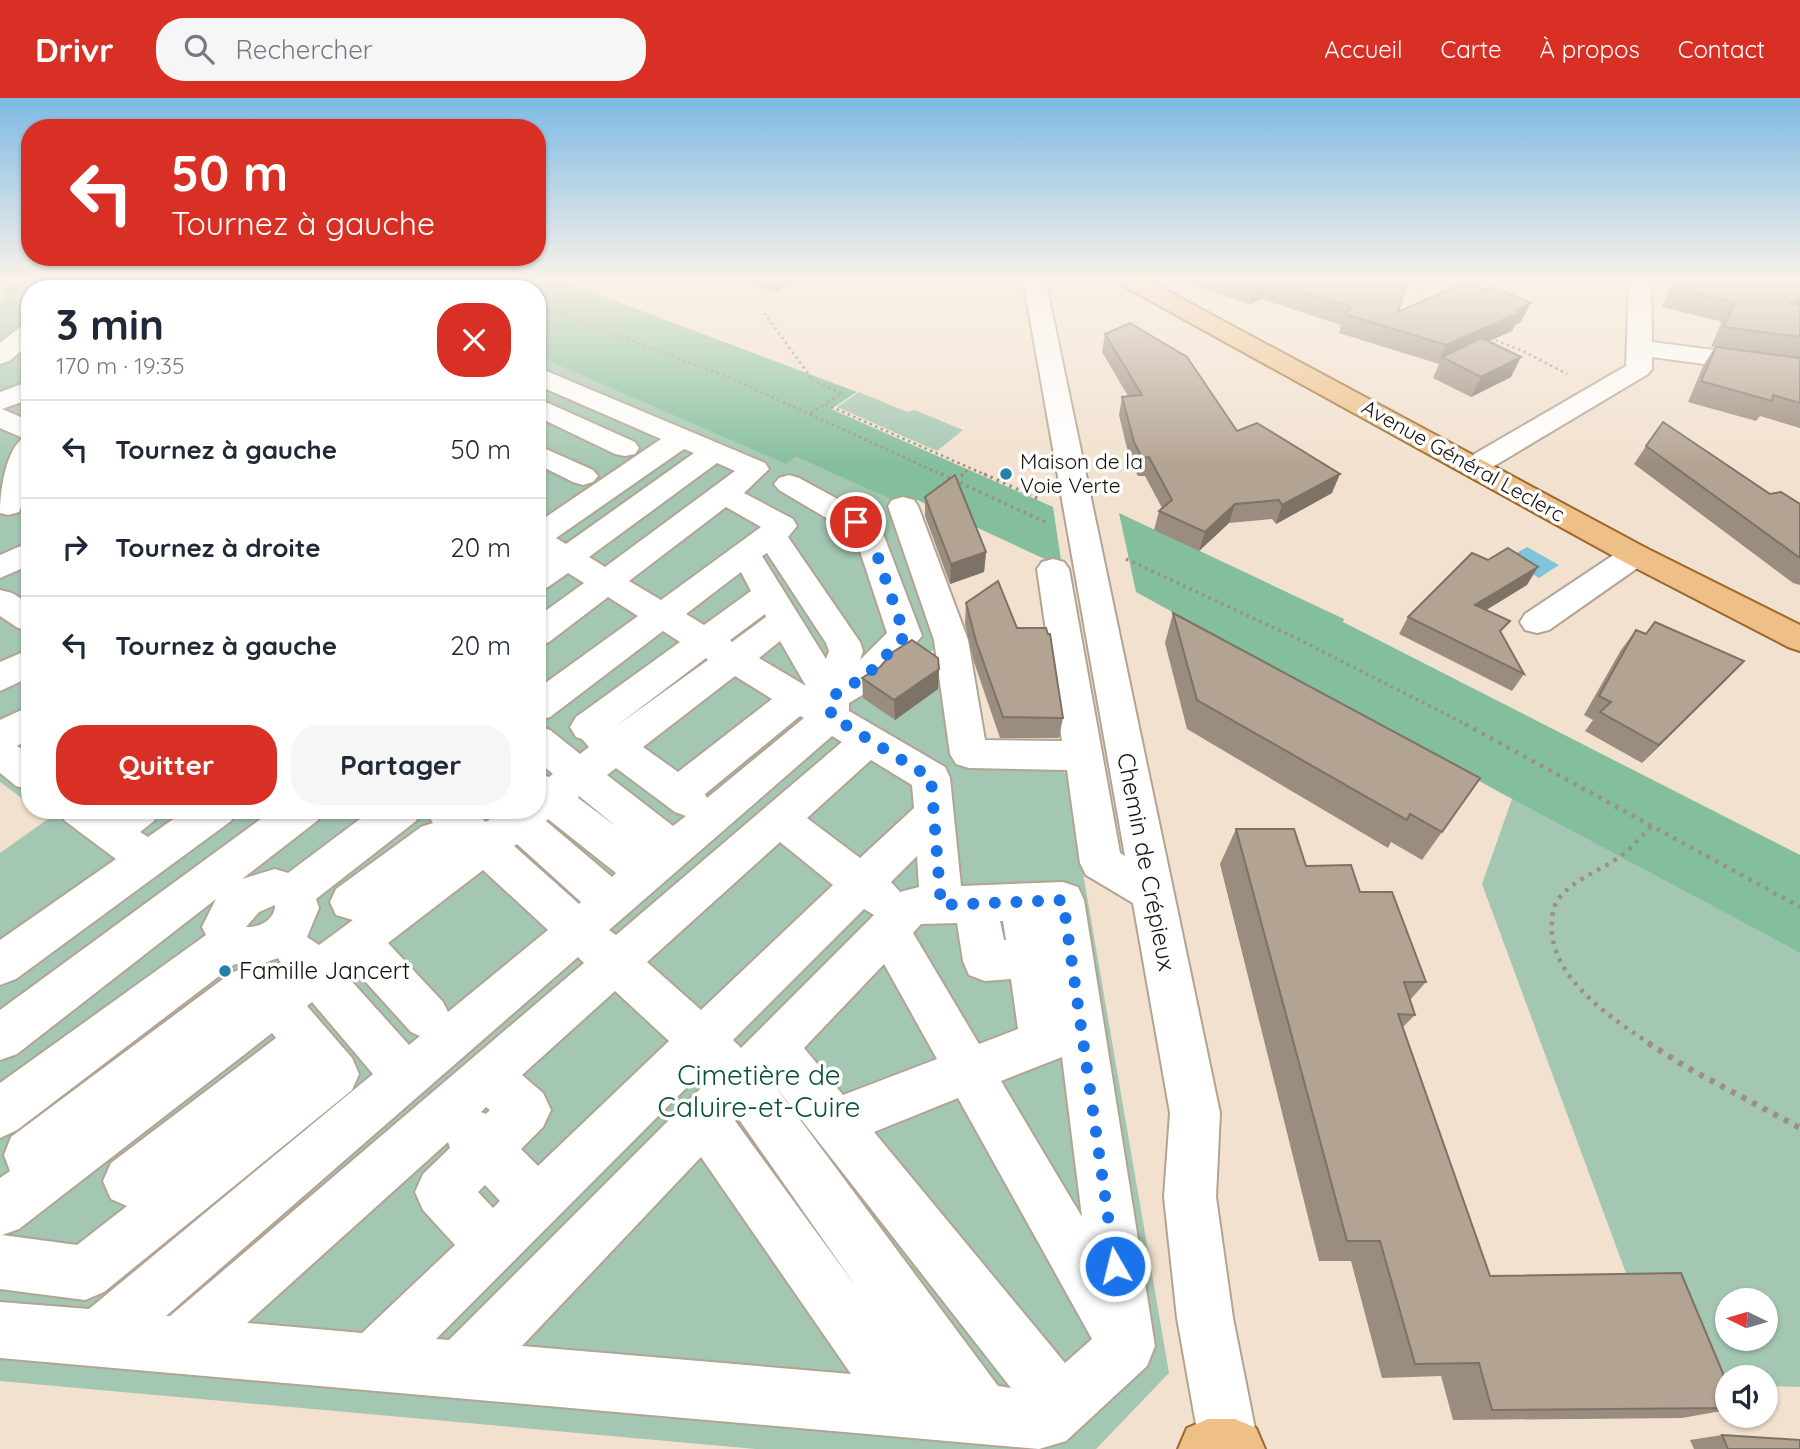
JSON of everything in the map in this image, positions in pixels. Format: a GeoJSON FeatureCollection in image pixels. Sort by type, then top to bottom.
{"type":"FeatureCollection","features":[{"type":"Feature","properties":{"kind":"main road","name":"Avenue Général Leclerc"},"geometry":{"type":"LineString","coordinates":[[1245,342],[1635,555],[1800,639]]}},
{"type":"Feature","properties":{"kind":"street"},"geometry":{"type":"LineString","coordinates":[[0,356],[17,342]]}},
{"type":"Feature","properties":{"kind":"street","name":"Chemin de Crépieux"},"geometry":{"type":"LineString","coordinates":[[1048,342],[1083,539],[1195,1113],[1190,1197],[1224,1448]]}},
{"type":"Feature","properties":{"kind":"street"},"geometry":{"type":"LineString","coordinates":[[1474,466],[1639,369],[1641,342]]}},
{"type":"Feature","properties":{"kind":"street"},"geometry":{"type":"LineString","coordinates":[[1641,348],[1800,369]]}},
{"type":"Feature","properties":{"kind":"street"},"geometry":{"type":"LineString","coordinates":[[0,386],[21,378]]}},
{"type":"Feature","properties":{"kind":"street"},"geometry":{"type":"LineString","coordinates":[[546,400],[578,393],[755,469],[709,545],[662,614],[548,657]]}},
{"type":"Feature","properties":{"kind":"street"},"geometry":{"type":"LineString","coordinates":[[546,415],[566,483]]}},
{"type":"Feature","properties":{"kind":"street"},"geometry":{"type":"LineString","coordinates":[[13,561],[17,509],[14,422]]}},
{"type":"Feature","properties":{"kind":"street"},"geometry":{"type":"LineString","coordinates":[[566,483],[669,432]]}},
{"type":"Feature","properties":{"kind":"street"},"geometry":{"type":"LineString","coordinates":[[546,532],[669,432]]}},
{"type":"Feature","properties":{"kind":"street"},"geometry":{"type":"LineString","coordinates":[[546,574],[714,452]]}},
{"type":"Feature","properties":{"kind":"street"},"geometry":{"type":"LineString","coordinates":[[546,462],[566,483]]}},
{"type":"Feature","properties":{"kind":"street"},"geometry":{"type":"LineString","coordinates":[[97,1339],[833,713],[905,636],[873,543],[856,522],[789,484]]}},
{"type":"Feature","properties":{"kind":"street"},"geometry":{"type":"LineString","coordinates":[[903,506],[951,640],[969,754],[1082,756]]}},
{"type":"Feature","properties":{"kind":"street"},"geometry":{"type":"LineString","coordinates":[[546,545],[662,614],[726,640],[931,778],[968,1071],[1127,1346]]}},
{"type":"Feature","properties":{"kind":"street"},"geometry":{"type":"LineString","coordinates":[[548,657],[607,582],[709,545]]}},
{"type":"Feature","properties":{"kind":"street"},"geometry":{"type":"LineString","coordinates":[[709,545],[777,607],[833,713]]}},
{"type":"Feature","properties":{"kind":"street"},"geometry":{"type":"LineString","coordinates":[[709,545],[726,640]]}},
{"type":"Feature","properties":{"kind":"street"},"geometry":{"type":"LineString","coordinates":[[178,1346],[779,820],[833,713],[846,651],[843,642],[709,545]]}},
{"type":"Feature","properties":{"kind":"street"},"geometry":{"type":"LineString","coordinates":[[1536,622],[1635,555]]}},
{"type":"Feature","properties":{"kind":"street"},"geometry":{"type":"LineString","coordinates":[[1052,569],[1101,863],[1152,893]]}},
{"type":"Feature","properties":{"kind":"street"},"geometry":{"type":"LineString","coordinates":[[0,601],[21,614]]}},
{"type":"Feature","properties":{"kind":"street"},"geometry":{"type":"LineString","coordinates":[[546,792],[603,737],[726,640],[777,607]]}},
{"type":"Feature","properties":{"kind":"street"},"geometry":{"type":"LineString","coordinates":[[548,657],[606,625]]}},
{"type":"Feature","properties":{"kind":"street"},"geometry":{"type":"LineString","coordinates":[[548,657],[578,644]]}},
{"type":"Feature","properties":{"kind":"street"},"geometry":{"type":"LineString","coordinates":[[548,657],[603,737],[684,797],[833,713]]}},
{"type":"Feature","properties":{"kind":"street"},"geometry":{"type":"LineString","coordinates":[[0,704],[18,666]]}},
{"type":"Feature","properties":{"kind":"street"},"geometry":{"type":"LineString","coordinates":[[0,738],[21,725]]}},
{"type":"Feature","properties":{"kind":"street"},"geometry":{"type":"LineString","coordinates":[[0,753],[21,768]]}},
{"type":"Feature","properties":{"kind":"street"},"geometry":{"type":"LineString","coordinates":[[546,813],[659,861]]}},
{"type":"Feature","properties":{"kind":"street"},"geometry":{"type":"LineString","coordinates":[[373,1362],[934,813]]}},
{"type":"Feature","properties":{"kind":"street"},"geometry":{"type":"LineString","coordinates":[[104,819],[202,877],[229,906],[238,946],[259,946],[288,914],[392,819]]}},
{"type":"Feature","properties":{"kind":"street"},"geometry":{"type":"LineString","coordinates":[[0,965],[205,819]]}},
{"type":"Feature","properties":{"kind":"street"},"geometry":{"type":"LineString","coordinates":[[0,1113],[229,906],[313,819]]}},
{"type":"Feature","properties":{"kind":"street"},"geometry":{"type":"LineString","coordinates":[[410,880],[440,824],[467,819]]}},
{"type":"Feature","properties":{"kind":"street"},"geometry":{"type":"LineString","coordinates":[[0,1210],[183,1055],[261,996],[316,973],[355,922],[410,880],[511,819]]}},
{"type":"Feature","properties":{"kind":"street"},"geometry":{"type":"LineString","coordinates":[[538,819],[595,916],[615,963],[702,1041],[757,1065],[834,1123],[1060,1405]]}},
{"type":"Feature","properties":{"kind":"street"},"geometry":{"type":"LineString","coordinates":[[779,820],[862,884],[946,911],[1031,958],[1062,1035],[1127,1346]]}},
{"type":"Feature","properties":{"kind":"street"},"geometry":{"type":"LineString","coordinates":[[460,1370],[757,1065],[946,911],[1063,900],[1062,1035]]}},
{"type":"Feature","properties":{"kind":"street"},"geometry":{"type":"LineString","coordinates":[[0,1038],[229,906]]}},
{"type":"Feature","properties":{"kind":"street"},"geometry":{"type":"LineString","coordinates":[[288,914],[316,973],[405,1076]]}},
{"type":"Feature","properties":{"kind":"street"},"geometry":{"type":"LineString","coordinates":[[355,922],[398,985],[428,1017]]}},
{"type":"Feature","properties":{"kind":"street"},"geometry":{"type":"LineString","coordinates":[[354,1017],[398,985]]}},
{"type":"Feature","properties":{"kind":"street"},"geometry":{"type":"LineString","coordinates":[[0,1262],[85,1273],[335,1074],[309,1042],[261,996]]}},
{"type":"Feature","properties":{"kind":"street"},"geometry":{"type":"LineString","coordinates":[[834,1123],[1062,1035]]}},
{"type":"Feature","properties":{"kind":"street"},"geometry":{"type":"LineString","coordinates":[[129,1181],[309,1042]]}},
{"type":"Feature","properties":{"kind":"street"},"geometry":{"type":"LineString","coordinates":[[0,1177],[183,1055]]}},
{"type":"Feature","properties":{"kind":"street"},"geometry":{"type":"LineString","coordinates":[[757,1065],[982,1414]]}},
{"type":"Feature","properties":{"kind":"street"},"geometry":{"type":"LineString","coordinates":[[487,1076],[526,1110],[485,1149],[430,1181],[493,1245]]}},
{"type":"Feature","properties":{"kind":"street"},"geometry":{"type":"LineString","coordinates":[[447,1111],[537,1202]]}},
{"type":"Feature","properties":{"kind":"street"},"geometry":{"type":"LineString","coordinates":[[704,1119],[910,1409]]}},
{"type":"Feature","properties":{"kind":"street"},"geometry":{"type":"LineString","coordinates":[[0,1330],[1045,1420],[1127,1346]]}},
{"type":"Feature","properties":{"kind":"path"},"geometry":{"type":"LineString","coordinates":[[635,342],[728,377],[810,413],[1226,603],[1424,704],[1800,907]]}},
{"type":"Feature","properties":{"kind":"path"},"geometry":{"type":"LineString","coordinates":[[785,342],[810,376],[809,379],[842,393],[810,413]]}},
{"type":"Feature","properties":{"kind":"path"},"geometry":{"type":"LineString","coordinates":[[1500,342],[1523,351],[1602,392]]}},
{"type":"Feature","properties":{"kind":"path"},"geometry":{"type":"LineString","coordinates":[[825,404],[1042,500]]}},
{"type":"Feature","properties":{"kind":"path"},"geometry":{"type":"LineString","coordinates":[[956,481],[970,468]]}},
{"type":"Feature","properties":{"kind":"path"},"geometry":{"type":"LineString","coordinates":[[1652,825],[1627,852],[1566,890],[1554,905],[1549,928],[1566,971],[1585,995],[1618,1023],[1663,1054],[1800,1128]]}},
{"type":"Feature","properties":{"kind":"green space"},"geometry":{"type":"Polygon","coordinates":[[[0,342],[21,342],[21,797],[0,782],[0,342]]]}},
{"type":"Feature","properties":{"kind":"green space"},"geometry":{"type":"Polygon","coordinates":[[[546,342],[724,342],[857,392],[831,409],[1053,507],[1062,567],[913,498],[892,500],[796,457],[786,464],[546,360],[546,342]]]}},
{"type":"Feature","properties":{"kind":"green space","name":"Cimetière de Caluire-et-Cuire"},"geometry":{"type":"Polygon","coordinates":[[[546,360],[785,463],[796,457],[892,500],[929,605],[939,647],[914,661],[936,680],[941,689],[956,765],[1053,764],[1066,774],[1169,1373],[1096,1449],[756,1449],[0,1381],[0,853],[48,819],[546,819],[546,360]]]}},
{"type":"Feature","properties":{"kind":"green space"},"geometry":{"type":"Polygon","coordinates":[[[859,392],[907,412],[915,410],[963,430],[937,451],[837,407],[859,392]]]}},
{"type":"Feature","properties":{"kind":"green space"},"geometry":{"type":"Polygon","coordinates":[[[1119,513],[1344,619],[1343,622],[1800,855],[1800,953],[1512,799],[1136,592],[1119,513]]]}},
{"type":"Feature","properties":{"kind":"green space"},"geometry":{"type":"Polygon","coordinates":[[[1512,799],[1800,953],[1800,1387],[1778,1386],[1778,1365],[1715,1365],[1715,1371],[1633,1292],[1482,884],[1512,799]]]}},
{"type":"Feature","properties":{"kind":"water"},"geometry":{"type":"Polygon","coordinates":[[[1527,547],[1559,565],[1539,578],[1507,559],[1527,547]]]}},
{"type":"Feature","properties":{"kind":"building"},"geometry":{"type":"Polygon","coordinates":[[[1110,342],[1162,342],[1187,357],[1237,431],[1257,423],[1340,474],[1282,505],[1279,500],[1235,504],[1205,532],[1159,511],[1172,500],[1149,457],[1142,458],[1134,442],[1122,397],[1142,395],[1110,342]]]}},
{"type":"Feature","properties":{"kind":"building"},"geometry":{"type":"Polygon","coordinates":[[[1473,342],[1490,342],[1521,357],[1481,377],[1442,357],[1473,342]]]}},
{"type":"Feature","properties":{"kind":"building"},"geometry":{"type":"Polygon","coordinates":[[[1716,347],[1800,358],[1800,403],[1773,395],[1772,401],[1701,381],[1716,347]]]}},
{"type":"Feature","properties":{"kind":"building"},"geometry":{"type":"Polygon","coordinates":[[[1663,422],[1770,494],[1781,492],[1800,504],[1800,558],[1646,446],[1663,422]]]}},
{"type":"Feature","properties":{"kind":"building"},"geometry":{"type":"Polygon","coordinates":[[[955,475],[986,552],[951,564],[925,497],[955,475]]]}},
{"type":"Feature","properties":{"kind":"building"},"geometry":{"type":"Polygon","coordinates":[[[1508,548],[1538,567],[1475,605],[1510,621],[1500,631],[1524,674],[1408,617],[1472,553],[1488,560],[1508,548]]]}},
{"type":"Feature","properties":{"kind":"building"},"geometry":{"type":"Polygon","coordinates":[[[998,581],[1017,628],[1046,628],[1050,634],[1063,718],[1003,717],[976,641],[966,603],[998,581]]]}},
{"type":"Feature","properties":{"kind":"building"},"geometry":{"type":"Polygon","coordinates":[[[1173,613],[1480,778],[1442,832],[1410,814],[1407,820],[1197,700],[1173,613]]]}},
{"type":"Feature","properties":{"kind":"building"},"geometry":{"type":"Polygon","coordinates":[[[1655,622],[1744,661],[1659,745],[1600,712],[1611,702],[1599,696],[1636,630],[1646,634],[1655,622]]]}},
{"type":"Feature","properties":{"kind":"building"},"geometry":{"type":"Polygon","coordinates":[[[912,640],[938,658],[939,669],[894,700],[862,678],[880,667],[893,652],[912,640]]]}},
{"type":"Feature","properties":{"kind":"building"},"geometry":{"type":"Polygon","coordinates":[[[1236,829],[1294,829],[1306,866],[1351,865],[1360,892],[1392,892],[1426,982],[1404,982],[1415,1015],[1398,1014],[1490,1276],[1681,1273],[1719,1365],[1715,1365],[1715,1408],[1492,1410],[1479,1363],[1415,1364],[1380,1241],[1347,1241],[1236,829]]]}},
{"type":"Feature","properties":{"kind":"building"},"geometry":{"type":"Polygon","coordinates":[[[1722,1435],[1800,1440],[1800,1449],[1728,1449],[1722,1435]]]}},
{"type":"Feature","properties":{"kind":"place","name":"Maison de la Voie Verte"},"geometry":{"type":"Point","coordinates":[1006,474]}},
{"type":"Feature","properties":{"kind":"place","name":"Famille Jancert"},"geometry":{"type":"Point","coordinates":[225,971]}},
{"type":"Feature","properties":{"kind":"route"},"geometry":{"type":"LineString","coordinates":[[856,522],[873,543],[905,636],[866,676],[831,697],[831,716],[931,778],[941,905],[1063,900],[1115,1266]]}}]}
